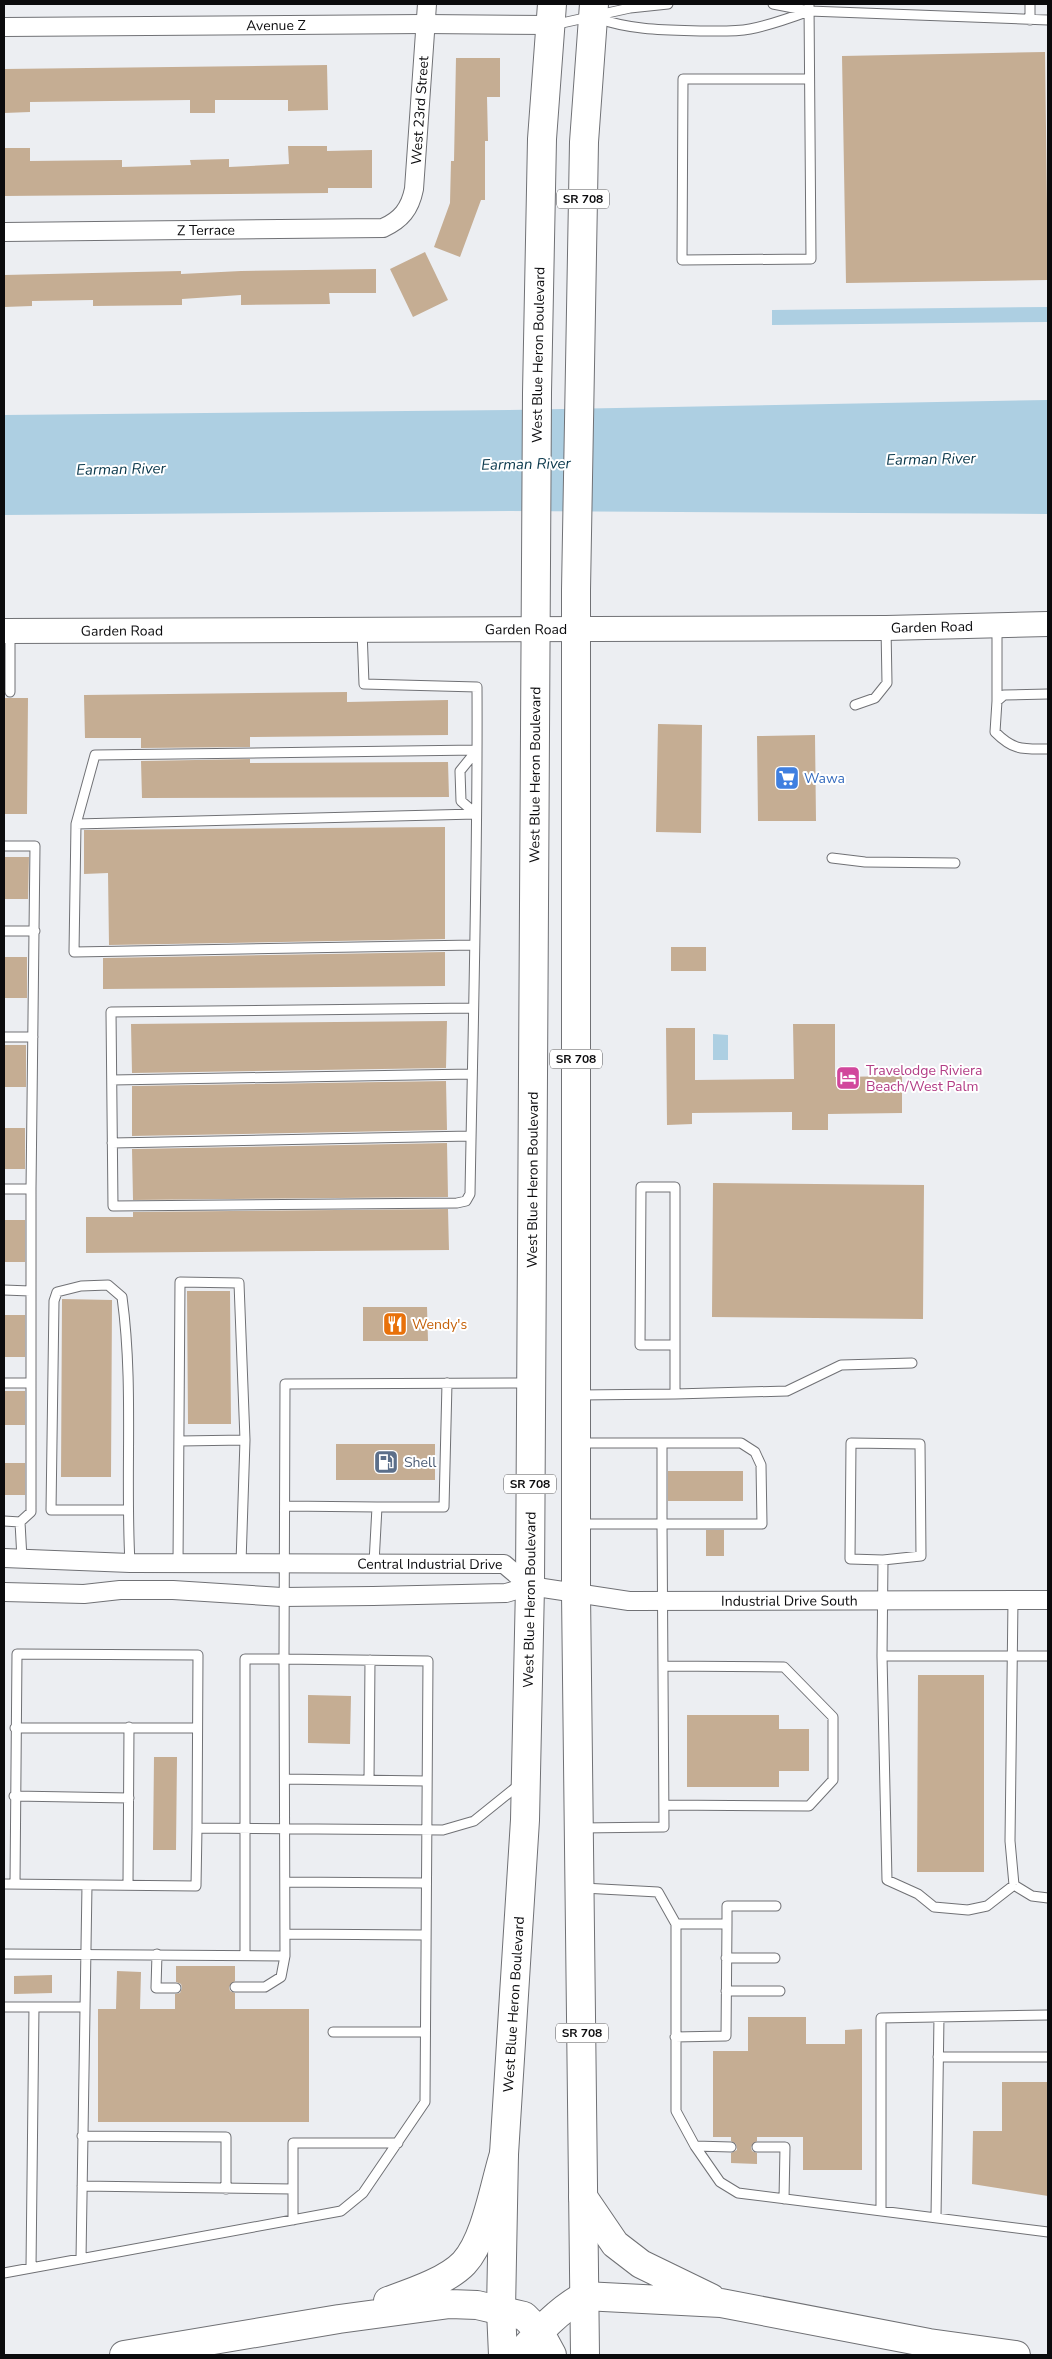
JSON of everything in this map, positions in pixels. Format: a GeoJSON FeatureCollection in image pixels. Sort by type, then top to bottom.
{"type":"FeatureCollection","features":[{"type":"Feature","properties":{"kind":"main road","name":"SR 708"},"geometry":{"type":"LineString","coordinates":[[585,2355],[581,1888],[576,1593],[576,525],[584,142],[594,10]]}},
{"type":"Feature","properties":{"kind":"main road","name":"West Blue Heron Boulevard"},"geometry":{"type":"LineString","coordinates":[[504,2355],[501,2310],[504,2154],[523,1864],[530,1586],[535,525],[542,139],[551,14]]}},
{"type":"Feature","properties":{"kind":"main road"},"geometry":{"type":"LineString","coordinates":[[339,2318],[425,2288],[463,2264],[479,2240],[504,2154]]}},
{"type":"Feature","properties":{"kind":"main road"},"geometry":{"type":"LineString","coordinates":[[583,2197],[615,2244],[641,2264],[721,2303]]}},
{"type":"Feature","properties":{"kind":"main road"},"geometry":{"type":"LineString","coordinates":[[520,2355],[539,2330],[566,2306],[584,2296],[721,2303],[929,2343],[1016,2355]]}},
{"type":"Feature","properties":{"kind":"main road"},"geometry":{"type":"LineString","coordinates":[[124,2355],[339,2318],[450,2304],[477,2305],[524,2316],[539,2330],[552,2355]]}},
{"type":"Feature","properties":{"kind":"street","name":"West 23rd Street"},"geometry":{"type":"LineString","coordinates":[[405,214],[411,203],[414,189],[424,24],[427,4]]}},
{"type":"Feature","properties":{"kind":"street","name":"Avenue Z"},"geometry":{"type":"LineString","coordinates":[[4,28],[424,24],[551,14]]}},
{"type":"Feature","properties":{"kind":"street","name":"Z Terrace"},"geometry":{"type":"LineString","coordinates":[[4,232],[383,228],[395,223],[405,214]]}},
{"type":"Feature","properties":{"kind":"street","name":"Garden Road"},"geometry":{"type":"LineString","coordinates":[[7,631],[886,628],[1048,624]]}},
{"type":"Feature","properties":{"kind":"street","name":"Central Industrial Drive"},"geometry":{"type":"LineString","coordinates":[[4,1558],[130,1563],[504,1564],[530,1586]]}},
{"type":"Feature","properties":{"kind":"street","name":"Central Industrial Drive"},"geometry":{"type":"LineString","coordinates":[[4,1592],[84,1594],[120,1590],[173,1590],[282,1597],[506,1593],[530,1586]]}},
{"type":"Feature","properties":{"kind":"street","name":"Industrial Drive South"},"geometry":{"type":"LineString","coordinates":[[530,1586],[629,1601],[1048,1600]]}},
{"type":"Feature","properties":{"kind":"lane"},"geometry":{"type":"LineString","coordinates":[[551,14],[668,4]]}},
{"type":"Feature","properties":{"kind":"lane"},"geometry":{"type":"LineString","coordinates":[[773,4],[1048,20]]}},
{"type":"Feature","properties":{"kind":"lane"},"geometry":{"type":"LineString","coordinates":[[1030,4],[1030,20]]}},
{"type":"Feature","properties":{"kind":"lane"},"geometry":{"type":"LineString","coordinates":[[594,10],[615,25],[654,30],[720,31],[748,30],[782,22],[809,7]]}},
{"type":"Feature","properties":{"kind":"lane"},"geometry":{"type":"LineString","coordinates":[[808,79],[682,79],[682,260],[811,259],[808,79],[809,7]]}},
{"type":"Feature","properties":{"kind":"lane"},"geometry":{"type":"LineString","coordinates":[[997,624],[995,732],[1005,742],[1017,749],[1048,748]]}},
{"type":"Feature","properties":{"kind":"lane"},"geometry":{"type":"LineString","coordinates":[[855,706],[875,698],[887,683],[886,628]]}},
{"type":"Feature","properties":{"kind":"lane"},"geometry":{"type":"LineString","coordinates":[[362,629],[364,684],[477,686],[477,750],[472,1074],[470,1194],[466,1201],[457,1203],[113,1206],[111,1012],[473,1008]]}},
{"type":"Feature","properties":{"kind":"lane"},"geometry":{"type":"LineString","coordinates":[[7,631],[10,692]]}},
{"type":"Feature","properties":{"kind":"lane"},"geometry":{"type":"LineString","coordinates":[[997,701],[1004,695],[1048,694]]}},
{"type":"Feature","properties":{"kind":"lane"},"geometry":{"type":"LineString","coordinates":[[476,814],[461,801],[460,771],[477,750]]}},
{"type":"Feature","properties":{"kind":"lane"},"geometry":{"type":"LineString","coordinates":[[474,945],[74,952],[76,824],[95,755],[477,750]]}},
{"type":"Feature","properties":{"kind":"lane"},"geometry":{"type":"LineString","coordinates":[[76,824],[476,814]]}},
{"type":"Feature","properties":{"kind":"lane"},"geometry":{"type":"LineString","coordinates":[[4,846],[35,846],[30,1291],[31,1512],[20,1522],[4,1521]]}},
{"type":"Feature","properties":{"kind":"lane"},"geometry":{"type":"LineString","coordinates":[[832,858],[865,862],[955,863]]}},
{"type":"Feature","properties":{"kind":"lane"},"geometry":{"type":"LineString","coordinates":[[4,931],[35,931]]}},
{"type":"Feature","properties":{"kind":"lane"},"geometry":{"type":"LineString","coordinates":[[4,1037],[33,1037]]}},
{"type":"Feature","properties":{"kind":"lane"},"geometry":{"type":"LineString","coordinates":[[112,1080],[472,1074]]}},
{"type":"Feature","properties":{"kind":"lane"},"geometry":{"type":"LineString","coordinates":[[112,1143],[471,1136]]}},
{"type":"Feature","properties":{"kind":"lane"},"geometry":{"type":"LineString","coordinates":[[674,1345],[640,1346],[641,1187],[675,1187],[675,1394]]}},
{"type":"Feature","properties":{"kind":"lane"},"geometry":{"type":"LineString","coordinates":[[4,1188],[31,1189]]}},
{"type":"Feature","properties":{"kind":"lane"},"geometry":{"type":"LineString","coordinates":[[178,1563],[180,1282],[239,1283],[245,1440],[241,1563]]}},
{"type":"Feature","properties":{"kind":"lane"},"geometry":{"type":"LineString","coordinates":[[127,1510],[51,1510],[54,1301],[57,1292],[81,1286],[108,1285],[122,1297],[128,1339],[127,1510],[130,1563]]}},
{"type":"Feature","properties":{"kind":"lane"},"geometry":{"type":"LineString","coordinates":[[4,1290],[30,1291]]}},
{"type":"Feature","properties":{"kind":"lane"},"geometry":{"type":"LineString","coordinates":[[576,1395],[787,1391],[842,1365],[912,1363]]}},
{"type":"Feature","properties":{"kind":"lane"},"geometry":{"type":"LineString","coordinates":[[235,1987],[265,1986],[281,1977],[285,1956],[286,1829],[282,1597],[286,1384],[530,1382]]}},
{"type":"Feature","properties":{"kind":"lane"},"geometry":{"type":"LineString","coordinates":[[4,1383],[30,1383]]}},
{"type":"Feature","properties":{"kind":"lane"},"geometry":{"type":"LineString","coordinates":[[285,1506],[444,1507],[447,1383]]}},
{"type":"Feature","properties":{"kind":"lane"},"geometry":{"type":"LineString","coordinates":[[180,1441],[245,1440]]}},
{"type":"Feature","properties":{"kind":"lane"},"geometry":{"type":"LineString","coordinates":[[576,1442],[741,1443],[755,1452],[761,1465],[762,1485],[762,1524],[577,1524]]}},
{"type":"Feature","properties":{"kind":"lane"},"geometry":{"type":"LineString","coordinates":[[580,1828],[664,1827],[662,1442]]}},
{"type":"Feature","properties":{"kind":"lane"},"geometry":{"type":"LineString","coordinates":[[851,1443],[920,1444],[921,1556],[884,1560],[850,1559],[851,1443]]}},
{"type":"Feature","properties":{"kind":"lane"},"geometry":{"type":"LineString","coordinates":[[374,1564],[378,1506]]}},
{"type":"Feature","properties":{"kind":"lane"},"geometry":{"type":"LineString","coordinates":[[20,1522],[22,1559]]}},
{"type":"Feature","properties":{"kind":"lane"},"geometry":{"type":"LineString","coordinates":[[884,1560],[882,1656],[887,1880],[918,1894],[934,1908],[968,1910],[987,1906],[1014,1885]]}},
{"type":"Feature","properties":{"kind":"lane"},"geometry":{"type":"LineString","coordinates":[[1013,1600],[1010,1841],[1014,1885]]}},
{"type":"Feature","properties":{"kind":"lane"},"geometry":{"type":"LineString","coordinates":[[4,1884],[196,1886],[198,1654],[17,1654],[14,1796],[15,1884]]}},
{"type":"Feature","properties":{"kind":"lane"},"geometry":{"type":"LineString","coordinates":[[882,1656],[1048,1656]]}},
{"type":"Feature","properties":{"kind":"lane"},"geometry":{"type":"LineString","coordinates":[[4,2272],[342,2211],[363,2193],[398,2143],[425,2102],[428,1661],[245,1659],[245,1955]]}},
{"type":"Feature","properties":{"kind":"lane"},"geometry":{"type":"LineString","coordinates":[[369,1780],[370,1660]]}},
{"type":"Feature","properties":{"kind":"lane"},"geometry":{"type":"LineString","coordinates":[[664,1666],[784,1667],[832,1717],[833,1780],[809,1806],[664,1805]]}},
{"type":"Feature","properties":{"kind":"lane"},"geometry":{"type":"LineString","coordinates":[[128,1885],[129,1727]]}},
{"type":"Feature","properties":{"kind":"lane"},"geometry":{"type":"LineString","coordinates":[[15,1728],[198,1728]]}},
{"type":"Feature","properties":{"kind":"lane"},"geometry":{"type":"LineString","coordinates":[[285,1779],[426,1781]]}},
{"type":"Feature","properties":{"kind":"lane"},"geometry":{"type":"LineString","coordinates":[[197,1828],[443,1830],[474,1821],[526,1779]]}},
{"type":"Feature","properties":{"kind":"lane"},"geometry":{"type":"LineString","coordinates":[[14,1796],[129,1798]]}},
{"type":"Feature","properties":{"kind":"lane"},"geometry":{"type":"LineString","coordinates":[[285,1882],[426,1883]]}},
{"type":"Feature","properties":{"kind":"lane"},"geometry":{"type":"LineString","coordinates":[[80,2259],[87,1884]]}},
{"type":"Feature","properties":{"kind":"lane"},"geometry":{"type":"LineString","coordinates":[[1014,1885],[1032,1896],[1048,1898]]}},
{"type":"Feature","properties":{"kind":"lane"},"geometry":{"type":"LineString","coordinates":[[581,1888],[658,1892],[676,1924],[676,2112],[695,2146],[720,2182],[738,2193],[936,2216],[1048,2232]]}},
{"type":"Feature","properties":{"kind":"lane"},"geometry":{"type":"LineString","coordinates":[[675,2037],[726,2036],[727,1906],[776,1906]]}},
{"type":"Feature","properties":{"kind":"lane"},"geometry":{"type":"LineString","coordinates":[[676,1924],[727,1924]]}},
{"type":"Feature","properties":{"kind":"lane"},"geometry":{"type":"LineString","coordinates":[[286,1934],[425,1935]]}},
{"type":"Feature","properties":{"kind":"lane"},"geometry":{"type":"LineString","coordinates":[[4,1954],[85,1953],[285,1956]]}},
{"type":"Feature","properties":{"kind":"lane"},"geometry":{"type":"LineString","coordinates":[[157,1954],[156,1988],[176,1988]]}},
{"type":"Feature","properties":{"kind":"lane"},"geometry":{"type":"LineString","coordinates":[[726,1958],[775,1958]]}},
{"type":"Feature","properties":{"kind":"lane"},"geometry":{"type":"LineString","coordinates":[[726,1991],[780,1991]]}},
{"type":"Feature","properties":{"kind":"lane"},"geometry":{"type":"LineString","coordinates":[[4,2007],[84,2007]]}},
{"type":"Feature","properties":{"kind":"lane"},"geometry":{"type":"LineString","coordinates":[[31,2267],[34,2008]]}},
{"type":"Feature","properties":{"kind":"lane"},"geometry":{"type":"LineString","coordinates":[[881,2210],[881,2018],[1048,2015]]}},
{"type":"Feature","properties":{"kind":"lane"},"geometry":{"type":"LineString","coordinates":[[936,2216],[938,2017]]}},
{"type":"Feature","properties":{"kind":"lane"},"geometry":{"type":"LineString","coordinates":[[333,2032],[425,2032]]}},
{"type":"Feature","properties":{"kind":"lane"},"geometry":{"type":"LineString","coordinates":[[938,2057],[1048,2057]]}},
{"type":"Feature","properties":{"kind":"lane"},"geometry":{"type":"LineString","coordinates":[[82,2136],[226,2137],[226,2188]]}},
{"type":"Feature","properties":{"kind":"lane"},"geometry":{"type":"LineString","coordinates":[[292,2220],[294,2143],[398,2143]]}},
{"type":"Feature","properties":{"kind":"lane"},"geometry":{"type":"LineString","coordinates":[[695,2146],[730,2146]]}},
{"type":"Feature","properties":{"kind":"lane"},"geometry":{"type":"LineString","coordinates":[[756,2147],[785,2147],[784,2198]]}},
{"type":"Feature","properties":{"kind":"lane"},"geometry":{"type":"LineString","coordinates":[[82,2186],[293,2189]]}},
{"type":"Feature","properties":{"kind":"water"},"geometry":{"type":"Polygon","coordinates":[[[1048,307],[1048,322],[772,325],[772,310],[1048,307]]]}},
{"type":"Feature","properties":{"kind":"water","name":"Earman River"},"geometry":{"type":"Polygon","coordinates":[[[1048,400],[1048,514],[509,511],[4,515],[4,415],[509,410],[1048,400]]]}},
{"type":"Feature","properties":{"kind":"water"},"geometry":{"type":"Polygon","coordinates":[[[713,1034],[728,1035],[728,1060],[713,1060],[713,1034]]]}},
{"type":"Feature","properties":{"kind":"building"},"geometry":{"type":"Polygon","coordinates":[[[1045,52],[1048,280],[846,283],[842,56],[1045,52]]]}},
{"type":"Feature","properties":{"kind":"building"},"geometry":{"type":"Polygon","coordinates":[[[456,58],[500,58],[500,97],[487,97],[488,141],[485,141],[485,200],[481,200],[460,257],[434,247],[450,203],[451,161],[454,161],[456,58]]]}},
{"type":"Feature","properties":{"kind":"building"},"geometry":{"type":"Polygon","coordinates":[[[327,65],[328,110],[288,111],[288,100],[215,100],[215,113],[190,113],[190,100],[30,102],[30,112],[4,113],[4,69],[327,65]]]}},
{"type":"Feature","properties":{"kind":"building"},"geometry":{"type":"Polygon","coordinates":[[[288,146],[327,146],[327,151],[372,150],[372,188],[328,188],[328,193],[4,196],[4,148],[30,148],[30,161],[122,160],[122,167],[191,165],[190,160],[229,159],[229,167],[289,164],[288,146]]]}},
{"type":"Feature","properties":{"kind":"building"},"geometry":{"type":"Polygon","coordinates":[[[425,252],[448,300],[413,317],[390,269],[425,252]]]}},
{"type":"Feature","properties":{"kind":"building"},"geometry":{"type":"Polygon","coordinates":[[[376,269],[376,293],[329,293],[330,304],[241,305],[241,295],[182,299],[182,305],[93,306],[93,300],[32,301],[32,306],[4,307],[4,275],[181,271],[181,274],[376,269]]]}},
{"type":"Feature","properties":{"kind":"building"},"geometry":{"type":"Polygon","coordinates":[[[347,692],[347,702],[448,700],[448,735],[250,737],[250,747],[141,748],[141,738],[85,738],[84,695],[347,692]]]}},
{"type":"Feature","properties":{"kind":"building"},"geometry":{"type":"Polygon","coordinates":[[[4,698],[28,698],[27,814],[4,814],[4,698]]]}},
{"type":"Feature","properties":{"kind":"building"},"geometry":{"type":"Polygon","coordinates":[[[658,724],[702,725],[701,833],[656,832],[658,724]]]}},
{"type":"Feature","properties":{"kind":"building","name":"Wawa"},"geometry":{"type":"Polygon","coordinates":[[[815,735],[816,821],[758,821],[757,736],[815,735]]]}},
{"type":"Feature","properties":{"kind":"building"},"geometry":{"type":"Polygon","coordinates":[[[250,759],[250,763],[448,762],[449,797],[142,798],[141,761],[250,759]]]}},
{"type":"Feature","properties":{"kind":"building"},"geometry":{"type":"Polygon","coordinates":[[[445,827],[445,939],[109,945],[108,873],[84,874],[84,830],[445,827]]]}},
{"type":"Feature","properties":{"kind":"building"},"geometry":{"type":"Polygon","coordinates":[[[4,857],[29,857],[28,899],[4,899],[4,857]]]}},
{"type":"Feature","properties":{"kind":"building"},"geometry":{"type":"Polygon","coordinates":[[[671,947],[706,947],[706,971],[671,971],[671,947]]]}},
{"type":"Feature","properties":{"kind":"building"},"geometry":{"type":"Polygon","coordinates":[[[445,952],[445,986],[103,989],[103,958],[445,952]]]}},
{"type":"Feature","properties":{"kind":"building"},"geometry":{"type":"Polygon","coordinates":[[[4,957],[27,957],[27,998],[4,998],[4,957]]]}},
{"type":"Feature","properties":{"kind":"building"},"geometry":{"type":"Polygon","coordinates":[[[447,1021],[446,1068],[132,1073],[131,1024],[447,1021]]]}},
{"type":"Feature","properties":{"kind":"building","name":"Travelodge Riviera Beach/West Palm"},"geometry":{"type":"Polygon","coordinates":[[[793,1024],[835,1024],[835,1077],[902,1076],[902,1113],[828,1114],[828,1130],[792,1130],[792,1112],[692,1113],[692,1124],[667,1125],[666,1028],[695,1028],[695,1080],[794,1079],[793,1024]]]}},
{"type":"Feature","properties":{"kind":"building"},"geometry":{"type":"Polygon","coordinates":[[[4,1045],[26,1045],[26,1087],[4,1087],[4,1045]]]}},
{"type":"Feature","properties":{"kind":"building"},"geometry":{"type":"Polygon","coordinates":[[[446,1081],[447,1130],[132,1136],[132,1086],[446,1081]]]}},
{"type":"Feature","properties":{"kind":"building"},"geometry":{"type":"Polygon","coordinates":[[[4,1128],[25,1128],[25,1169],[4,1169],[4,1128]]]}},
{"type":"Feature","properties":{"kind":"building"},"geometry":{"type":"Polygon","coordinates":[[[447,1143],[448,1197],[133,1200],[132,1149],[447,1143]]]}},
{"type":"Feature","properties":{"kind":"building"},"geometry":{"type":"Polygon","coordinates":[[[713,1183],[924,1185],[923,1319],[712,1317],[713,1183]]]}},
{"type":"Feature","properties":{"kind":"building"},"geometry":{"type":"Polygon","coordinates":[[[448,1209],[449,1250],[86,1253],[86,1217],[133,1217],[133,1212],[448,1209]]]}},
{"type":"Feature","properties":{"kind":"building"},"geometry":{"type":"Polygon","coordinates":[[[4,1220],[25,1220],[25,1262],[4,1262],[4,1220]]]}},
{"type":"Feature","properties":{"kind":"building"},"geometry":{"type":"Polygon","coordinates":[[[187,1291],[230,1291],[231,1424],[188,1424],[187,1291]]]}},
{"type":"Feature","properties":{"kind":"building"},"geometry":{"type":"Polygon","coordinates":[[[62,1299],[112,1300],[111,1477],[61,1477],[62,1299]]]}},
{"type":"Feature","properties":{"kind":"building","name":"Wendy's"},"geometry":{"type":"Polygon","coordinates":[[[363,1307],[427,1307],[428,1341],[363,1341],[363,1307]]]}},
{"type":"Feature","properties":{"kind":"building"},"geometry":{"type":"Polygon","coordinates":[[[4,1315],[25,1315],[25,1357],[4,1357],[4,1315]]]}},
{"type":"Feature","properties":{"kind":"building"},"geometry":{"type":"Polygon","coordinates":[[[4,1391],[25,1391],[25,1425],[4,1425],[4,1391]]]}},
{"type":"Feature","properties":{"kind":"building","name":"Shell"},"geometry":{"type":"Polygon","coordinates":[[[336,1444],[435,1444],[435,1480],[336,1480],[336,1444]]]}},
{"type":"Feature","properties":{"kind":"building"},"geometry":{"type":"Polygon","coordinates":[[[4,1463],[25,1463],[25,1495],[4,1495],[4,1463]]]}},
{"type":"Feature","properties":{"kind":"building"},"geometry":{"type":"Polygon","coordinates":[[[668,1471],[743,1471],[743,1501],[668,1501],[668,1471]]]}},
{"type":"Feature","properties":{"kind":"building"},"geometry":{"type":"Polygon","coordinates":[[[706,1530],[724,1530],[724,1556],[706,1556],[706,1530]]]}},
{"type":"Feature","properties":{"kind":"building"},"geometry":{"type":"Polygon","coordinates":[[[918,1675],[984,1675],[984,1872],[917,1872],[918,1675]]]}},
{"type":"Feature","properties":{"kind":"building"},"geometry":{"type":"Polygon","coordinates":[[[308,1695],[351,1696],[350,1744],[308,1743],[308,1695]]]}},
{"type":"Feature","properties":{"kind":"building"},"geometry":{"type":"Polygon","coordinates":[[[687,1715],[779,1715],[779,1729],[809,1729],[809,1771],[779,1771],[779,1787],[687,1787],[687,1715]]]}},
{"type":"Feature","properties":{"kind":"building"},"geometry":{"type":"Polygon","coordinates":[[[154,1757],[177,1757],[176,1850],[153,1850],[154,1757]]]}},
{"type":"Feature","properties":{"kind":"building"},"geometry":{"type":"Polygon","coordinates":[[[176,1966],[235,1966],[235,1981],[229,1987],[230,1991],[235,1993],[235,2009],[309,2009],[309,2122],[98,2122],[98,2009],[116,2009],[117,1971],[141,1972],[140,2009],[175,2009],[175,1994],[180,1993],[182,1988],[181,1984],[176,1982],[176,1966]]]}},
{"type":"Feature","properties":{"kind":"building"},"geometry":{"type":"Polygon","coordinates":[[[52,1975],[52,1993],[14,1994],[14,1976],[52,1975]]]}},
{"type":"Feature","properties":{"kind":"building"},"geometry":{"type":"Polygon","coordinates":[[[748,2017],[806,2017],[806,2044],[845,2044],[845,2030],[862,2029],[862,2170],[803,2170],[803,2137],[757,2137],[757,2141],[751,2147],[752,2151],[757,2153],[757,2164],[731,2163],[731,2153],[737,2150],[736,2144],[731,2141],[731,2137],[713,2137],[713,2051],[748,2051],[748,2017]]]}},
{"type":"Feature","properties":{"kind":"building"},"geometry":{"type":"Polygon","coordinates":[[[1002,2082],[1048,2082],[1048,2196],[972,2184],[973,2131],[1002,2131],[1002,2082]]]}},
{"type":"Feature","properties":{"kind":"place","name":"Wawa"},"geometry":{"type":"Point","coordinates":[787,778]}},
{"type":"Feature","properties":{"kind":"place","name":"Travelodge Riviera Beach/West Palm"},"geometry":{"type":"Point","coordinates":[848,1078]}},
{"type":"Feature","properties":{"kind":"place","name":"Wendy's"},"geometry":{"type":"Point","coordinates":[395,1324]}},
{"type":"Feature","properties":{"kind":"place","name":"Shell"},"geometry":{"type":"Point","coordinates":[386,1462]}}]}
